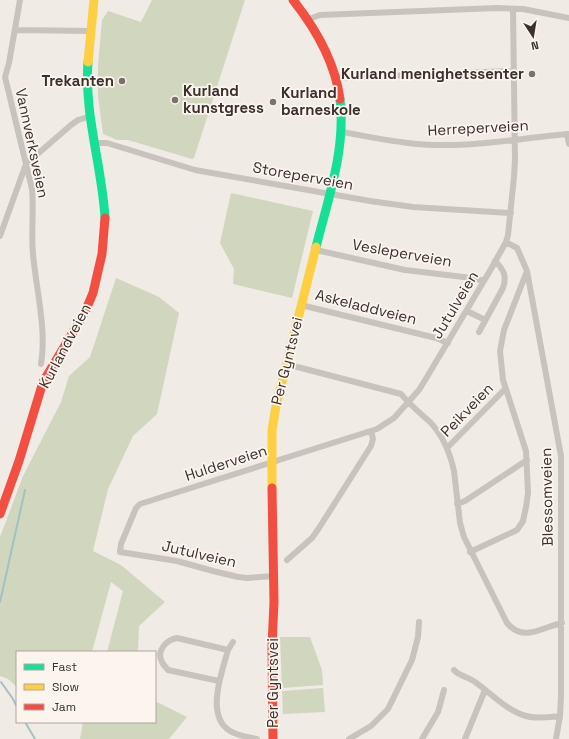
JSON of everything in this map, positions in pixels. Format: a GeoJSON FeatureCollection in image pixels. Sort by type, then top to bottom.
{"type":"FeatureCollection","features":[{"type":"Feature","properties":{"kind":"street","name":"Vannverksveien"},"geometry":{"type":"LineString","coordinates":[[20,0],[8,69],[4,77],[14,122],[26,164],[33,202],[33,251],[44,343],[41,364]]}},
{"type":"Feature","properties":{"kind":"street","name":"Kurlandveien"},"geometry":{"type":"LineString","coordinates":[[0,514],[19,462],[43,382],[85,312],[93,293],[104,244],[104,199],[91,116],[87,79],[94,0]]}},
{"type":"Feature","properties":{"kind":"street","name":"Per Gyntsvei"},"geometry":{"type":"LineString","coordinates":[[273,739],[272,430],[286,364],[327,204],[331,194],[342,132],[341,107],[335,78],[324,46],[309,18],[293,0]]}},
{"type":"Feature","properties":{"kind":"street"},"geometry":{"type":"LineString","coordinates":[[309,18],[320,14],[513,8],[569,18]]}},
{"type":"Feature","properties":{"kind":"street","name":"Jutulveien"},"geometry":{"type":"LineString","coordinates":[[371,431],[390,422],[399,414],[419,390],[467,311],[506,242],[511,213],[514,177],[513,8]]}},
{"type":"Feature","properties":{"kind":"street"},"geometry":{"type":"LineString","coordinates":[[16,30],[91,31]]}},
{"type":"Feature","properties":{"kind":"street"},"geometry":{"type":"LineString","coordinates":[[335,78],[513,71]]}},
{"type":"Feature","properties":{"kind":"street"},"geometry":{"type":"LineString","coordinates":[[0,84],[4,77]]}},
{"type":"Feature","properties":{"kind":"street"},"geometry":{"type":"LineString","coordinates":[[0,236],[26,164],[71,125],[78,120],[91,116]]}},
{"type":"Feature","properties":{"kind":"street","name":"Herreperveien"},"geometry":{"type":"LineString","coordinates":[[342,132],[390,140],[449,146],[568,134],[569,144]]}},
{"type":"Feature","properties":{"kind":"street","name":"Storeperveien"},"geometry":{"type":"LineString","coordinates":[[95,143],[107,144],[195,170],[331,194],[413,207],[511,213]]}},
{"type":"Feature","properties":{"kind":"street","name":"Blessomveien"},"geometry":{"type":"LineString","coordinates":[[506,242],[517,248],[527,271],[561,456],[562,623],[560,716],[556,739]]}},
{"type":"Feature","properties":{"kind":"street","name":"Vesleperveien"},"geometry":{"type":"LineString","coordinates":[[316,250],[405,270],[472,278],[484,281]]}},
{"type":"Feature","properties":{"kind":"street"},"geometry":{"type":"LineString","coordinates":[[479,332],[503,288],[505,280],[504,274],[495,262]]}},
{"type":"Feature","properties":{"kind":"street"},"geometry":{"type":"LineString","coordinates":[[470,552],[514,532],[521,524],[528,493],[527,460],[524,444],[505,389],[501,369],[501,340],[527,271]]}},
{"type":"Feature","properties":{"kind":"street","name":"Askeladdveien"},"geometry":{"type":"LineString","coordinates":[[301,305],[436,338],[448,343]]}},
{"type":"Feature","properties":{"kind":"street"},"geometry":{"type":"LineString","coordinates":[[467,311],[485,320]]}},
{"type":"Feature","properties":{"kind":"street"},"geometry":{"type":"LineString","coordinates":[[286,364],[401,394],[433,426],[447,448],[454,471],[457,504],[462,531],[470,552],[507,623],[512,629],[520,633],[529,633],[562,623]]}},
{"type":"Feature","properties":{"kind":"street","name":"Peikveien"},"geometry":{"type":"LineString","coordinates":[[447,448],[505,389]]}},
{"type":"Feature","properties":{"kind":"street"},"geometry":{"type":"LineString","coordinates":[[287,560],[312,538],[319,528],[371,446],[371,431]]}},
{"type":"Feature","properties":{"kind":"street","name":"Hulderveien"},"geometry":{"type":"LineString","coordinates":[[120,552],[121,544],[133,514],[140,504],[371,431]]}},
{"type":"Feature","properties":{"kind":"street"},"geometry":{"type":"LineString","coordinates":[[457,504],[465,501],[527,460]]}},
{"type":"Feature","properties":{"kind":"street","name":"Jutulveien"},"geometry":{"type":"LineString","coordinates":[[120,552],[177,561],[238,577],[247,578],[273,576]]}},
{"type":"Feature","properties":{"kind":"street"},"geometry":{"type":"LineString","coordinates":[[349,739],[371,726],[388,709],[412,660],[418,637],[419,622]]}},
{"type":"Feature","properties":{"kind":"street"},"geometry":{"type":"LineString","coordinates":[[219,681],[168,670],[161,659],[161,650],[169,641],[177,638],[228,650]]}},
{"type":"Feature","properties":{"kind":"street"},"geometry":{"type":"LineString","coordinates":[[233,642],[228,650],[219,681],[217,715],[219,720],[229,731],[257,739]]}},
{"type":"Feature","properties":{"kind":"street"},"geometry":{"type":"LineString","coordinates":[[454,670],[473,680],[506,705],[527,716],[560,716]]}},
{"type":"Feature","properties":{"kind":"street"},"geometry":{"type":"LineString","coordinates":[[422,739],[438,712],[444,690]]}},
{"type":"Feature","properties":{"kind":"street"},"geometry":{"type":"LineString","coordinates":[[464,739],[485,690]]}},
{"type":"Feature","properties":{"kind":"green space"},"geometry":{"type":"Polygon","coordinates":[[[152,0],[245,0],[194,158],[192,159],[128,140],[117,140],[103,134],[98,96],[98,65],[102,20],[108,11],[141,22],[152,0]]]}},
{"type":"Feature","properties":{"kind":"green space"},"geometry":{"type":"Polygon","coordinates":[[[231,193],[313,211],[292,298],[233,284],[234,269],[220,243],[231,193]]]}},
{"type":"Feature","properties":{"kind":"green space"},"geometry":{"type":"Polygon","coordinates":[[[116,278],[159,297],[179,313],[157,414],[133,436],[108,489],[93,551],[121,565],[165,602],[139,626],[138,651],[107,651],[123,591],[111,582],[92,651],[16,651],[16,686],[8,679],[0,676],[0,537],[23,476],[61,402],[69,376],[90,357],[116,278]]]}},
{"type":"Feature","properties":{"kind":"green space"},"geometry":{"type":"Polygon","coordinates":[[[280,637],[310,637],[322,670],[323,685],[282,688],[280,637]]]}},
{"type":"Feature","properties":{"kind":"green space"},"geometry":{"type":"Polygon","coordinates":[[[323,688],[325,712],[283,714],[282,691],[323,688]]]}},
{"type":"Feature","properties":{"kind":"green space"},"geometry":{"type":"Polygon","coordinates":[[[156,702],[187,717],[169,739],[80,739],[83,723],[156,723],[156,702]]]}},
{"type":"Feature","properties":{"kind":"waterway"},"geometry":{"type":"LineString","coordinates":[[0,602],[25,490]]}},
{"type":"Feature","properties":{"kind":"waterway"},"geometry":{"type":"LineString","coordinates":[[1,682],[16,705]]}},
{"type":"Feature","properties":{"kind":"waterway"},"geometry":{"type":"LineString","coordinates":[[26,723],[35,739]]}},
{"type":"Feature","properties":{"kind":"traffic: fast"},"geometry":{"type":"LineString","coordinates":[[88,62],[87,82],[91,120],[101,179],[105,218]]}},
{"type":"Feature","properties":{"kind":"traffic: fast"},"geometry":{"type":"LineString","coordinates":[[316,247],[335,174],[338,156],[341,118],[340,99]]}},
{"type":"Feature","properties":{"kind":"traffic: slow"},"geometry":{"type":"LineString","coordinates":[[88,62],[94,0]]}},
{"type":"Feature","properties":{"kind":"traffic: slow"},"geometry":{"type":"LineString","coordinates":[[272,488],[272,430],[276,406],[316,247]]}},
{"type":"Feature","properties":{"kind":"traffic: jam"},"geometry":{"type":"LineString","coordinates":[[293,0],[317,34],[323,46],[334,72],[340,99]]}},
{"type":"Feature","properties":{"kind":"traffic: jam"},"geometry":{"type":"LineString","coordinates":[[0,514],[19,461],[43,382],[85,312],[93,293],[102,254],[105,218]]}},
{"type":"Feature","properties":{"kind":"traffic: jam"},"geometry":{"type":"LineString","coordinates":[[272,488],[274,602],[272,646],[273,739]]}},
{"type":"Feature","properties":{"kind":"place","name":"Kurland menighetssenter"},"geometry":{"type":"Point","coordinates":[532,74]}},
{"type":"Feature","properties":{"kind":"place","name":"Trekanten"},"geometry":{"type":"Point","coordinates":[122,81]}},
{"type":"Feature","properties":{"kind":"place","name":"Kurland kunstgress"},"geometry":{"type":"Point","coordinates":[175,100]}},
{"type":"Feature","properties":{"kind":"place","name":"Kurland barneskole"},"geometry":{"type":"Point","coordinates":[273,102]}}]}
